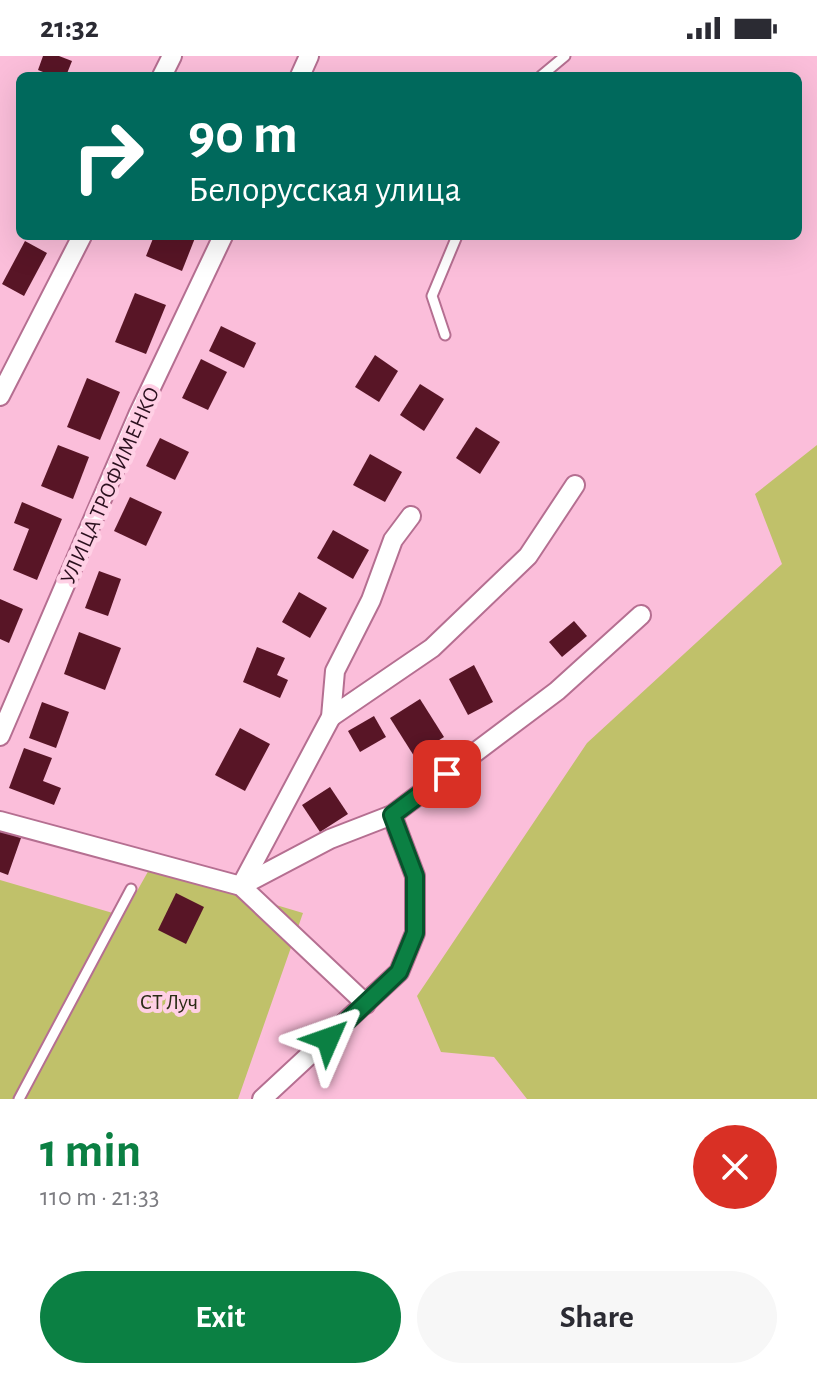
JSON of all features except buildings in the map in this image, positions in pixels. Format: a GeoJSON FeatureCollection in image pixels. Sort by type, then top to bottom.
{"type":"FeatureCollection","features":[{"type":"Feature","properties":{"kind":"street"},"geometry":{"type":"LineString","coordinates":[[0,396],[80,240]]}},
{"type":"Feature","properties":{"kind":"street","name":"УЛИЦА ТРОФИМЕНКО"},"geometry":{"type":"LineString","coordinates":[[0,736],[138,415],[221,240]]}},
{"type":"Feature","properties":{"kind":"street"},"geometry":{"type":"LineString","coordinates":[[331,717],[432,648],[528,556],[575,485]]}},
{"type":"Feature","properties":{"kind":"street"},"geometry":{"type":"LineString","coordinates":[[241,886],[331,717],[335,671],[371,600],[393,540],[411,516]]}},
{"type":"Feature","properties":{"kind":"street"},"geometry":{"type":"LineString","coordinates":[[241,886],[330,839],[392,815],[557,691],[641,615]]}},
{"type":"Feature","properties":{"kind":"street"},"geometry":{"type":"LineString","coordinates":[[262,1099],[399,972],[415,933],[415,876],[392,815]]}},
{"type":"Feature","properties":{"kind":"street"},"geometry":{"type":"LineString","coordinates":[[0,821],[241,886],[366,1004]]}},
{"type":"Feature","properties":{"kind":"lane"},"geometry":{"type":"LineString","coordinates":[[546,72],[565,56]]}},
{"type":"Feature","properties":{"kind":"lane"},"geometry":{"type":"LineString","coordinates":[[445,335],[432,296],[455,240]]}},
{"type":"Feature","properties":{"kind":"lane"},"geometry":{"type":"LineString","coordinates":[[19,1099],[131,889]]}},
{"type":"Feature","properties":{"kind":"green space"},"geometry":{"type":"Polygon","coordinates":[[[817,445],[817,1099],[527,1099],[494,1057],[441,1052],[417,996],[587,743],[782,564],[755,494],[817,445]]]}},
{"type":"Feature","properties":{"kind":"green space","name":"СТ Луч"},"geometry":{"type":"Polygon","coordinates":[[[150,868],[303,913],[238,1099],[0,1099],[0,880],[123,916],[150,868]]]}},
{"type":"Feature","properties":{"kind":"route"},"geometry":{"type":"LineString","coordinates":[[328,1039],[399,972],[415,933],[415,876],[392,815],[447,774]]}}]}
